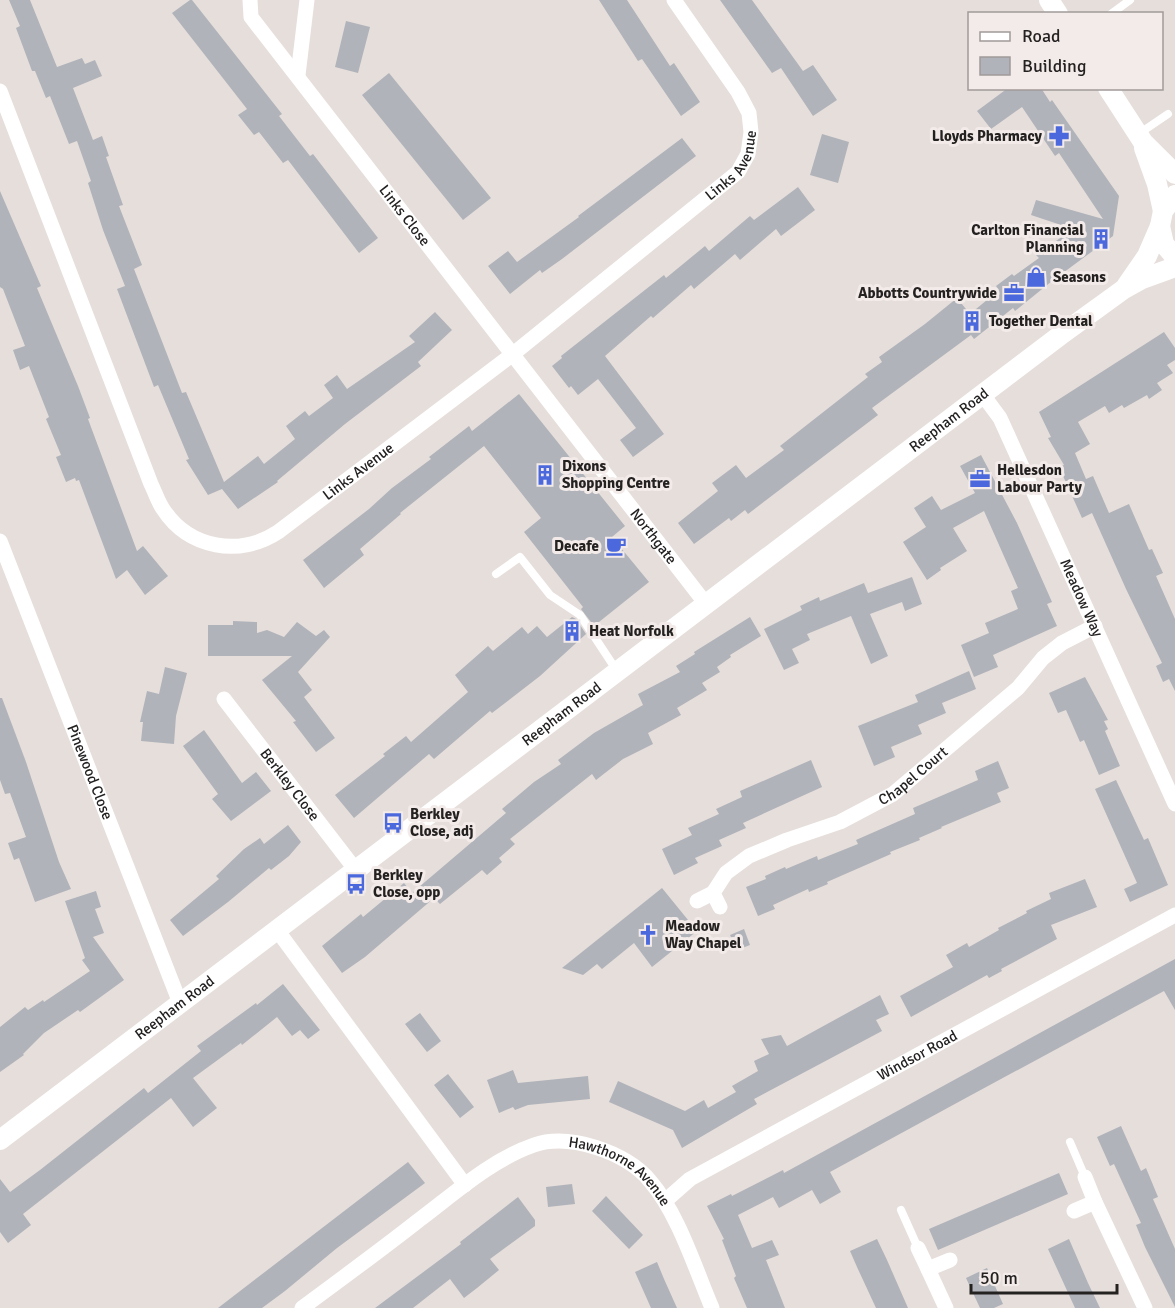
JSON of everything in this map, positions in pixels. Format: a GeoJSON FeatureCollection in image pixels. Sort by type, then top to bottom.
{"type":"FeatureCollection","features":[{"type":"Feature","properties":{"kind":"street","name":"Links Close"},"geometry":{"type":"LineString","coordinates":[[249,0],[251,17],[513,354]]}},
{"type":"Feature","properties":{"kind":"street"},"geometry":{"type":"LineString","coordinates":[[298,75],[307,0]]}},
{"type":"Feature","properties":{"kind":"street","name":"Links Avenue"},"geometry":{"type":"LineString","coordinates":[[0,91],[151,484],[163,509],[176,525],[195,539],[213,546],[234,547],[266,540],[513,354],[738,172],[748,154],[751,132],[749,113],[738,92],[674,0]]}},
{"type":"Feature","properties":{"kind":"street"},"geometry":{"type":"LineString","coordinates":[[1109,90],[1140,138],[1175,174]]}},
{"type":"Feature","properties":{"kind":"street"},"geometry":{"type":"LineString","coordinates":[[1140,138],[1166,211],[1164,244],[1175,257]]}},
{"type":"Feature","properties":{"kind":"street","name":"Reepham Road"},"geometry":{"type":"LineString","coordinates":[[1124,289],[1147,256],[1166,211]]}},
{"type":"Feature","properties":{"kind":"street","name":"Reepham Road"},"geometry":{"type":"LineString","coordinates":[[0,1140],[1062,334],[1124,289],[1142,279],[1175,267]]}},
{"type":"Feature","properties":{"kind":"street","name":"Northgate"},"geometry":{"type":"LineString","coordinates":[[513,354],[706,604]]}},
{"type":"Feature","properties":{"kind":"street","name":"Meadow Way"},"geometry":{"type":"LineString","coordinates":[[983,395],[1000,418],[1175,804]]}},
{"type":"Feature","properties":{"kind":"street","name":"Pinewood Close"},"geometry":{"type":"LineString","coordinates":[[0,541],[180,1003]]}},
{"type":"Feature","properties":{"kind":"street","name":"Chapel Court"},"geometry":{"type":"LineString","coordinates":[[697,901],[713,893],[726,873],[750,856],[787,840],[840,822],[893,794],[1018,688],[1043,658],[1062,643],[1095,626]]}},
{"type":"Feature","properties":{"kind":"street","name":"Berkley Close"},"geometry":{"type":"LineString","coordinates":[[224,699],[355,869]]}},
{"type":"Feature","properties":{"kind":"street"},"geometry":{"type":"LineString","coordinates":[[713,893],[720,907]]}},
{"type":"Feature","properties":{"kind":"street","name":"Windsor Road"},"geometry":{"type":"LineString","coordinates":[[665,1201],[690,1179],[1175,915]]}},
{"type":"Feature","properties":{"kind":"street"},"geometry":{"type":"LineString","coordinates":[[277,930],[465,1185]]}},
{"type":"Feature","properties":{"kind":"street","name":"Hawthorne Avenue"},"geometry":{"type":"LineString","coordinates":[[302,1308],[465,1185],[506,1157],[536,1144],[570,1142],[601,1148],[631,1164],[649,1179],[665,1201],[711,1308]]}},
{"type":"Feature","properties":{"kind":"street"},"geometry":{"type":"LineString","coordinates":[[1084,1177],[1145,1308]]}},
{"type":"Feature","properties":{"kind":"street"},"geometry":{"type":"LineString","coordinates":[[1074,1211],[1095,1202]]}},
{"type":"Feature","properties":{"kind":"street"},"geometry":{"type":"LineString","coordinates":[[918,1248],[946,1308]]}},
{"type":"Feature","properties":{"kind":"street"},"geometry":{"type":"LineString","coordinates":[[928,1269],[950,1260]]}},
{"type":"Feature","properties":{"kind":"lane"},"geometry":{"type":"LineString","coordinates":[[1115,12],[1130,0]]}},
{"type":"Feature","properties":{"kind":"lane"},"geometry":{"type":"LineString","coordinates":[[1140,138],[1168,114]]}},
{"type":"Feature","properties":{"kind":"lane"},"geometry":{"type":"LineString","coordinates":[[496,574],[520,556],[550,595],[580,615],[618,672]]}},
{"type":"Feature","properties":{"kind":"lane"},"geometry":{"type":"LineString","coordinates":[[1070,1142],[1084,1177]]}},
{"type":"Feature","properties":{"kind":"lane"},"geometry":{"type":"LineString","coordinates":[[901,1210],[918,1248]]}},
{"type":"Feature","properties":{"kind":"building"},"geometry":{"type":"Polygon","coordinates":[[[9,0],[30,0],[57,67],[82,58],[85,64],[95,60],[102,76],[73,88],[93,140],[102,136],[109,156],[106,157],[123,205],[119,206],[142,265],[134,269],[182,393],[186,392],[224,482],[258,456],[264,464],[295,439],[286,426],[305,411],[309,416],[333,398],[324,385],[337,375],[347,389],[415,342],[409,336],[435,312],[452,330],[418,362],[421,366],[345,424],[278,482],[238,509],[222,489],[208,495],[186,460],[189,459],[158,385],[154,387],[117,289],[125,286],[103,230],[88,183],[91,181],[77,141],[69,144],[50,96],[46,98],[35,71],[32,71],[16,28],[20,26],[9,0]]]}},
{"type":"Feature","properties":{"kind":"building"},"geometry":{"type":"Polygon","coordinates":[[[190,0],[282,114],[279,116],[310,156],[313,154],[378,238],[359,253],[288,160],[283,163],[259,132],[254,135],[238,115],[247,109],[172,13],[190,0]]]}},
{"type":"Feature","properties":{"kind":"building"},"geometry":{"type":"Polygon","coordinates":[[[599,0],[627,0],[670,66],[674,63],[700,102],[681,116],[642,59],[638,61],[599,0]]]}},
{"type":"Feature","properties":{"kind":"building"},"geometry":{"type":"Polygon","coordinates":[[[720,0],[752,0],[803,71],[813,65],[837,100],[813,116],[781,68],[772,73],[720,0]]]}},
{"type":"Feature","properties":{"kind":"building"},"geometry":{"type":"Polygon","coordinates":[[[346,21],[370,27],[358,73],[335,67],[346,21]]]}},
{"type":"Feature","properties":{"kind":"building"},"geometry":{"type":"Polygon","coordinates":[[[389,73],[491,198],[463,220],[362,95],[389,73]]]}},
{"type":"Feature","properties":{"kind":"building"},"geometry":{"type":"Polygon","coordinates":[[[1005,90],[1042,90],[1050,102],[1052,100],[1119,196],[1113,236],[1015,311],[1013,308],[974,339],[971,335],[872,408],[878,415],[748,514],[745,510],[731,521],[729,518],[694,544],[678,523],[718,491],[712,483],[736,465],[746,478],[784,450],[780,446],[868,377],[865,374],[882,362],[879,357],[957,298],[970,314],[999,290],[996,286],[1039,258],[1036,255],[1073,229],[1031,215],[1036,200],[1103,219],[1059,153],[1055,156],[1022,107],[991,129],[977,111],[1005,90]]]}},
{"type":"Feature","properties":{"kind":"building"},"geometry":{"type":"Polygon","coordinates":[[[822,134],[849,142],[838,183],[810,175],[822,134]]]}},
{"type":"Feature","properties":{"kind":"building"},"geometry":{"type":"Polygon","coordinates":[[[682,138],[696,156],[542,273],[540,270],[510,294],[488,266],[508,251],[517,262],[682,138]]]}},
{"type":"Feature","properties":{"kind":"building"},"geometry":{"type":"Polygon","coordinates":[[[798,187],[815,210],[781,236],[776,229],[740,260],[735,254],[694,289],[691,285],[653,318],[651,316],[605,356],[664,434],[633,457],[620,440],[636,428],[598,379],[578,395],[571,386],[569,388],[552,366],[562,358],[561,356],[664,275],[666,278],[705,246],[709,251],[750,216],[754,220],[798,187]]]}},
{"type":"Feature","properties":{"kind":"building"},"geometry":{"type":"Polygon","coordinates":[[[0,191],[41,286],[37,288],[78,386],[137,551],[143,546],[168,576],[145,595],[127,570],[116,579],[79,480],[76,481],[75,478],[66,482],[56,457],[61,455],[46,419],[49,417],[29,366],[20,370],[13,350],[25,346],[3,289],[0,287],[0,191]]]}},
{"type":"Feature","properties":{"kind":"building"},"geometry":{"type":"Polygon","coordinates":[[[1164,332],[1175,348],[1175,360],[1167,365],[1173,373],[1157,383],[1162,390],[1149,399],[1147,395],[1124,408],[1122,405],[1109,413],[1105,406],[1078,422],[1090,444],[1075,453],[1086,479],[1093,476],[1109,513],[1129,504],[1149,550],[1152,549],[1163,573],[1156,576],[1175,619],[1175,691],[1169,679],[1163,682],[1156,666],[1162,663],[1092,513],[1082,518],[1059,467],[1064,465],[1048,438],[1051,437],[1039,412],[1164,332]]]}},
{"type":"Feature","properties":{"kind":"building","name":"Dixons Shopping Centre"},"geometry":{"type":"Polygon","coordinates":[[[519,394],[625,526],[612,537],[649,582],[594,626],[581,609],[583,607],[524,532],[541,518],[484,446],[400,513],[360,549],[364,555],[324,588],[303,560],[431,459],[429,457],[469,426],[472,431],[519,394]]]}},
{"type":"Feature","properties":{"kind":"building"},"geometry":{"type":"Polygon","coordinates":[[[981,455],[1017,523],[1052,602],[1047,604],[1057,626],[993,655],[998,667],[974,677],[961,645],[989,633],[985,623],[1018,609],[1011,591],[1018,588],[984,511],[953,528],[967,551],[940,568],[941,570],[927,580],[903,542],[926,527],[914,508],[932,496],[941,510],[975,493],[960,466],[981,455]]]}},
{"type":"Feature","properties":{"kind":"building"},"geometry":{"type":"Polygon","coordinates":[[[912,577],[922,604],[905,611],[902,602],[870,614],[888,656],[871,664],[851,616],[807,634],[810,640],[792,649],[799,663],[784,670],[764,629],[802,610],[800,606],[819,597],[820,601],[864,583],[868,593],[912,577]]]}},
{"type":"Feature","properties":{"kind":"building"},"geometry":{"type":"Polygon","coordinates":[[[572,617],[576,619],[586,634],[540,676],[492,713],[490,711],[434,759],[429,754],[354,818],[335,795],[385,756],[383,754],[406,736],[411,742],[468,692],[455,675],[488,646],[493,651],[522,627],[528,634],[537,626],[547,637],[572,617]]]}},
{"type":"Feature","properties":{"kind":"building"},"geometry":{"type":"Polygon","coordinates":[[[750,617],[761,636],[730,655],[731,657],[717,667],[720,672],[702,683],[707,690],[677,708],[681,715],[648,733],[653,744],[623,759],[596,780],[592,774],[510,839],[515,844],[499,858],[502,862],[487,875],[482,870],[440,904],[434,898],[365,957],[342,973],[322,946],[361,914],[363,917],[404,883],[412,893],[506,813],[502,809],[534,782],[561,764],[558,760],[594,733],[643,705],[638,694],[680,672],[676,666],[750,617]]]}},
{"type":"Feature","properties":{"kind":"building"},"geometry":{"type":"Polygon","coordinates":[[[233,621],[257,622],[257,633],[267,630],[284,637],[297,622],[316,636],[324,630],[330,637],[298,672],[312,690],[304,697],[335,738],[316,752],[293,722],[296,721],[262,680],[292,656],[208,656],[208,625],[233,625],[233,621]]]}},
{"type":"Feature","properties":{"kind":"building"},"geometry":{"type":"Polygon","coordinates":[[[165,667],[187,673],[176,716],[174,744],[141,741],[143,722],[140,722],[147,691],[159,694],[165,667]]]}},
{"type":"Feature","properties":{"kind":"building"},"geometry":{"type":"Polygon","coordinates":[[[969,671],[976,689],[942,703],[946,713],[918,725],[922,734],[891,747],[895,757],[874,766],[858,726],[918,702],[915,695],[969,671]]]}},
{"type":"Feature","properties":{"kind":"building"},"geometry":{"type":"Polygon","coordinates":[[[1085,677],[1108,720],[1104,721],[1108,729],[1105,731],[1120,766],[1099,775],[1084,740],[1080,742],[1066,710],[1058,713],[1049,693],[1085,677]]]}},
{"type":"Feature","properties":{"kind":"building"},"geometry":{"type":"Polygon","coordinates":[[[0,698],[2,698],[26,762],[59,862],[71,889],[35,902],[19,858],[14,860],[8,843],[26,837],[10,793],[5,794],[0,780],[0,698]]]}},
{"type":"Feature","properties":{"kind":"building"},"geometry":{"type":"Polygon","coordinates":[[[204,730],[242,783],[256,772],[271,791],[231,821],[212,799],[218,794],[183,746],[204,730]]]}},
{"type":"Feature","properties":{"kind":"building"},"geometry":{"type":"Polygon","coordinates":[[[811,760],[822,787],[743,823],[746,828],[719,840],[722,846],[695,858],[698,863],[674,875],[662,849],[692,835],[688,828],[719,814],[716,809],[742,797],[740,791],[811,760]]]}},
{"type":"Feature","properties":{"kind":"building"},"geometry":{"type":"Polygon","coordinates":[[[998,761],[1009,788],[997,793],[1001,802],[941,827],[919,838],[920,840],[890,852],[891,854],[827,882],[828,884],[809,892],[808,889],[773,905],[775,909],[758,916],[746,887],[766,879],[765,876],[785,867],[786,869],[817,856],[818,860],[858,844],[856,840],[915,814],[913,808],[978,780],[975,771],[998,761]]]}},
{"type":"Feature","properties":{"kind":"building"},"geometry":{"type":"Polygon","coordinates":[[[1116,780],[1144,840],[1148,838],[1168,885],[1130,902],[1124,889],[1137,883],[1095,789],[1116,780]]]}},
{"type":"Feature","properties":{"kind":"building"},"geometry":{"type":"Polygon","coordinates":[[[288,825],[301,842],[289,856],[271,870],[269,868],[183,936],[170,920],[219,879],[216,876],[244,849],[260,838],[264,844],[288,825]]]}},
{"type":"Feature","properties":{"kind":"building"},"geometry":{"type":"Polygon","coordinates":[[[1085,879],[1097,907],[1051,925],[1057,939],[1001,969],[1002,971],[989,978],[987,975],[911,1017],[900,996],[953,967],[946,955],[967,943],[969,947],[1027,913],[1026,911],[1051,899],[1049,893],[1085,879]]]}},
{"type":"Feature","properties":{"kind":"building","name":"Meadow Way Chapel"},"geometry":{"type":"Polygon","coordinates":[[[662,888],[697,931],[652,967],[634,943],[602,969],[597,964],[583,975],[562,968],[662,888]]]}},
{"type":"Feature","properties":{"kind":"building"},"geometry":{"type":"Polygon","coordinates":[[[96,891],[101,907],[95,909],[104,933],[93,937],[124,980],[80,1012],[78,1010],[44,1033],[24,1055],[0,1072],[0,1027],[25,1007],[28,1010],[43,1000],[44,1002],[90,971],[82,960],[85,958],[65,901],[96,891]]]}},
{"type":"Feature","properties":{"kind":"building"},"geometry":{"type":"Polygon","coordinates":[[[744,929],[750,945],[737,950],[730,935],[744,929]]]}},
{"type":"Feature","properties":{"kind":"building"},"geometry":{"type":"Polygon","coordinates":[[[1175,959],[1175,1010],[1164,991],[830,1172],[841,1192],[820,1204],[812,1190],[779,1208],[773,1197],[738,1215],[752,1248],[772,1240],[779,1255],[766,1260],[785,1308],[747,1308],[734,1278],[736,1276],[722,1240],[724,1239],[707,1206],[783,1170],[784,1173],[1175,959]]]}},
{"type":"Feature","properties":{"kind":"building"},"geometry":{"type":"Polygon","coordinates":[[[283,984],[320,1030],[308,1039],[300,1030],[292,1036],[277,1017],[242,1045],[241,1043],[193,1078],[217,1108],[193,1127],[171,1098],[23,1214],[31,1225],[8,1243],[0,1232],[0,1179],[10,1192],[144,1088],[148,1093],[201,1051],[197,1046],[256,1003],[257,1005],[283,984]]]}},
{"type":"Feature","properties":{"kind":"building"},"geometry":{"type":"Polygon","coordinates":[[[880,995],[889,1014],[876,1020],[882,1031],[754,1099],[757,1104],[682,1148],[673,1130],[609,1102],[618,1081],[685,1111],[704,1100],[708,1108],[736,1092],[732,1086],[758,1071],[754,1061],[769,1054],[761,1039],[781,1035],[787,1046],[880,995]]]}},
{"type":"Feature","properties":{"kind":"building"},"geometry":{"type":"Polygon","coordinates":[[[420,1013],[441,1041],[427,1052],[405,1024],[420,1013]]]}},
{"type":"Feature","properties":{"kind":"building"},"geometry":{"type":"Polygon","coordinates":[[[513,1070],[518,1083],[588,1076],[590,1099],[528,1105],[515,1110],[513,1107],[499,1113],[487,1080],[513,1070]]]}},
{"type":"Feature","properties":{"kind":"building"},"geometry":{"type":"Polygon","coordinates":[[[448,1074],[474,1107],[460,1118],[434,1085],[448,1074]]]}},
{"type":"Feature","properties":{"kind":"building"},"geometry":{"type":"Polygon","coordinates":[[[1121,1126],[1141,1171],[1146,1168],[1158,1197],[1153,1199],[1175,1249],[1175,1307],[1145,1247],[1136,1225],[1141,1223],[1114,1164],[1110,1166],[1097,1137],[1121,1126]]]}},
{"type":"Feature","properties":{"kind":"building"},"geometry":{"type":"Polygon","coordinates":[[[408,1162],[425,1183],[337,1248],[285,1291],[262,1308],[218,1308],[408,1162]]]}},
{"type":"Feature","properties":{"kind":"building"},"geometry":{"type":"Polygon","coordinates":[[[1059,1173],[1068,1194],[938,1250],[929,1229],[1059,1173]]]}},
{"type":"Feature","properties":{"kind":"building"},"geometry":{"type":"Polygon","coordinates":[[[572,1184],[575,1204],[548,1207],[546,1187],[572,1184]]]}},
{"type":"Feature","properties":{"kind":"building"},"geometry":{"type":"Polygon","coordinates":[[[606,1196],[643,1235],[629,1249],[592,1211],[606,1196]]]}},
{"type":"Feature","properties":{"kind":"building"},"geometry":{"type":"Polygon","coordinates":[[[518,1197],[535,1220],[535,1226],[490,1259],[499,1270],[477,1288],[464,1298],[450,1279],[413,1308],[375,1308],[461,1244],[460,1242],[518,1197]]]}},
{"type":"Feature","properties":{"kind":"building"},"geometry":{"type":"Polygon","coordinates":[[[877,1239],[908,1308],[876,1308],[857,1267],[850,1251],[877,1239]]]}},
{"type":"Feature","properties":{"kind":"building"},"geometry":{"type":"Polygon","coordinates":[[[1069,1239],[1100,1308],[1075,1308],[1048,1249],[1069,1239]]]}},
{"type":"Feature","properties":{"kind":"building"},"geometry":{"type":"Polygon","coordinates":[[[657,1262],[677,1308],[651,1308],[635,1272],[657,1262]]]}},
{"type":"Feature","properties":{"kind":"building"},"geometry":{"type":"Polygon","coordinates":[[[987,1268],[1003,1304],[994,1308],[980,1308],[966,1278],[987,1268]]]}},
{"type":"Feature","properties":{"kind":"place","name":"Lloyds Pharmacy"},"geometry":{"type":"Point","coordinates":[1059,136]}},
{"type":"Feature","properties":{"kind":"place","name":"Carlton Financial Planning"},"geometry":{"type":"Point","coordinates":[1101,239]}},
{"type":"Feature","properties":{"kind":"place","name":"Seasons"},"geometry":{"type":"Point","coordinates":[1036,277]}},
{"type":"Feature","properties":{"kind":"place","name":"Abbotts Countrywide"},"geometry":{"type":"Point","coordinates":[1014,293]}},
{"type":"Feature","properties":{"kind":"place","name":"Together Dental"},"geometry":{"type":"Point","coordinates":[972,321]}},
{"type":"Feature","properties":{"kind":"place","name":"Dixons Shopping Centre"},"geometry":{"type":"Point","coordinates":[545,475]}},
{"type":"Feature","properties":{"kind":"place","name":"Hellesdon Labour Party"},"geometry":{"type":"Point","coordinates":[980,479]}},
{"type":"Feature","properties":{"kind":"place","name":"Decafe"},"geometry":{"type":"Point","coordinates":[616,546]}},
{"type":"Feature","properties":{"kind":"place","name":"Heat Norfolk"},"geometry":{"type":"Point","coordinates":[572,631]}},
{"type":"Feature","properties":{"kind":"place","name":"Berkley Close, adj"},"geometry":{"type":"Point","coordinates":[393,823]}},
{"type":"Feature","properties":{"kind":"place","name":"Berkley Close, opp"},"geometry":{"type":"Point","coordinates":[356,884]}},
{"type":"Feature","properties":{"kind":"place","name":"Meadow Way Chapel"},"geometry":{"type":"Point","coordinates":[648,935]}}]}
